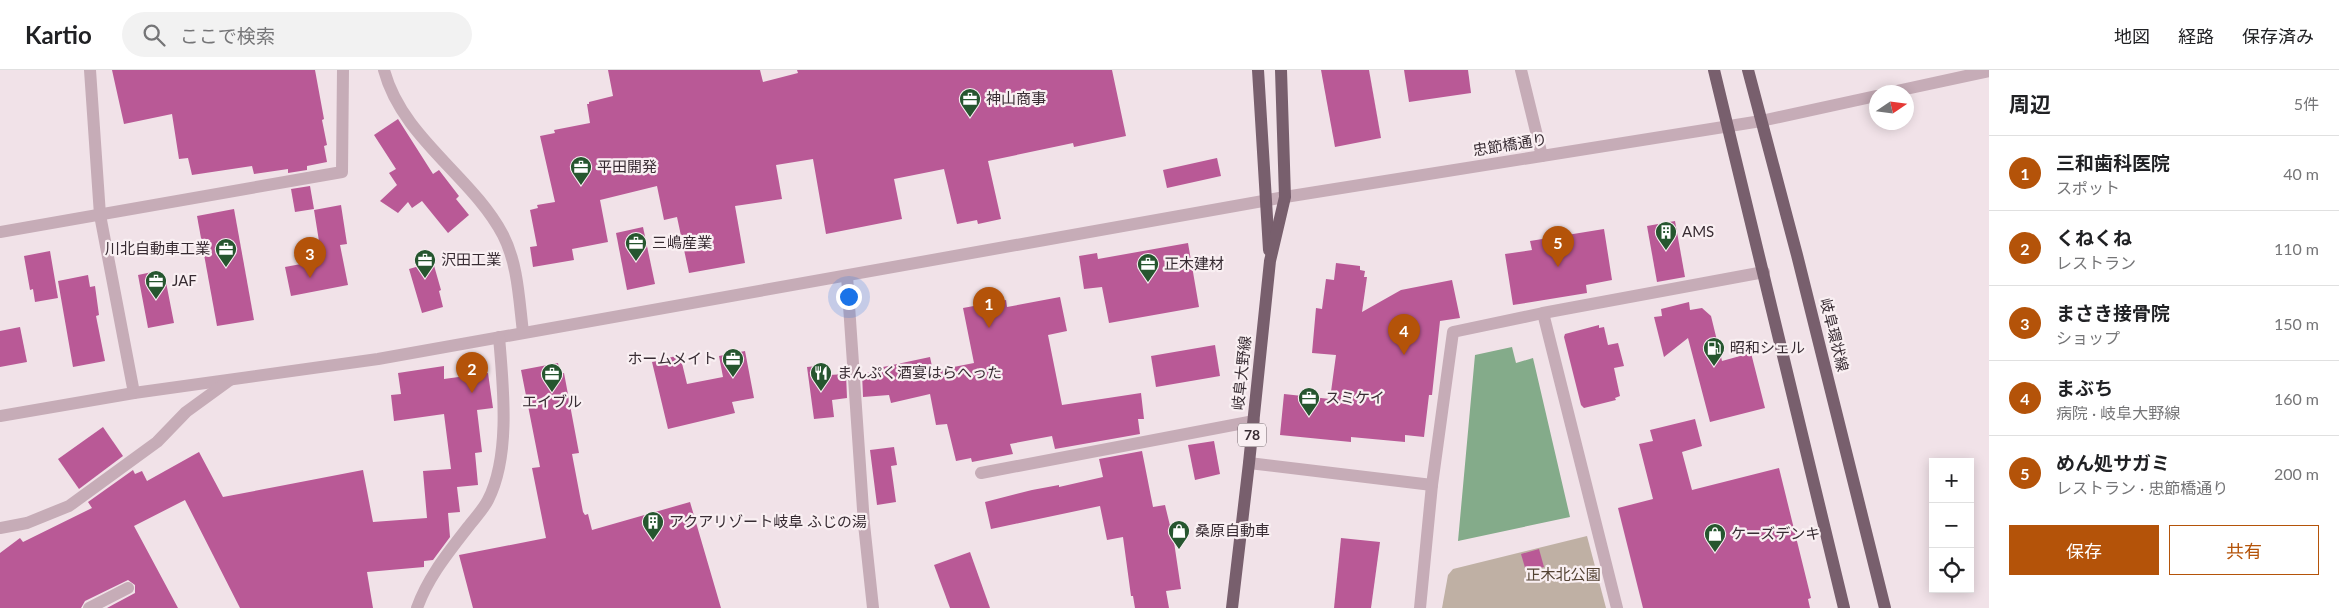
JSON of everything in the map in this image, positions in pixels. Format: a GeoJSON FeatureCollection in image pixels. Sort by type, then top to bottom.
{"type":"FeatureCollection","features":[{"type":"Feature","properties":{"kind":"main road","name":"岐阜大野線"},"geometry":{"type":"LineString","coordinates":[[1258,70],[1270,261]]}},
{"type":"Feature","properties":{"kind":"main road","name":"岐阜大野線"},"geometry":{"type":"LineString","coordinates":[[1232,608],[1254,421],[1270,261],[1285,197],[1281,70]]}},
{"type":"Feature","properties":{"kind":"main road"},"geometry":{"type":"LineString","coordinates":[[1714,70],[1844,608]]}},
{"type":"Feature","properties":{"kind":"main road","name":"岐阜環状線"},"geometry":{"type":"LineString","coordinates":[[1748,70],[1885,608]]}},
{"type":"Feature","properties":{"kind":"street"},"geometry":{"type":"LineString","coordinates":[[90,70],[100,215],[134,393]]}},
{"type":"Feature","properties":{"kind":"street"},"geometry":{"type":"LineString","coordinates":[[0,232],[342,172],[343,70]]}},
{"type":"Feature","properties":{"kind":"street"},"geometry":{"type":"LineString","coordinates":[[384,70],[402,109],[431,147],[491,215],[504,237],[512,259],[523,332]]}},
{"type":"Feature","properties":{"kind":"street"},"geometry":{"type":"LineString","coordinates":[[1521,70],[1542,156]]}},
{"type":"Feature","properties":{"kind":"street"},"geometry":{"type":"LineString","coordinates":[[1914,87],[1989,72]]}},
{"type":"Feature","properties":{"kind":"street","name":"忠節橋通り"},"geometry":{"type":"LineString","coordinates":[[0,416],[134,393],[378,358],[1285,197],[1761,121],[1869,98]]}},
{"type":"Feature","properties":{"kind":"street"},"geometry":{"type":"LineString","coordinates":[[1420,608],[1432,485],[1453,332],[1543,312],[1764,272]]}},
{"type":"Feature","properties":{"kind":"street"},"geometry":{"type":"LineString","coordinates":[[847,276],[864,524],[873,608]]}},
{"type":"Feature","properties":{"kind":"street"},"geometry":{"type":"LineString","coordinates":[[1543,312],[1617,608]]}},
{"type":"Feature","properties":{"kind":"street"},"geometry":{"type":"LineString","coordinates":[[417,608],[434,570],[488,501],[496,480],[502,443],[502,376],[499,336]]}},
{"type":"Feature","properties":{"kind":"street"},"geometry":{"type":"LineString","coordinates":[[0,528],[27,523],[69,506],[157,442],[186,412],[232,379]]}},
{"type":"Feature","properties":{"kind":"street"},"geometry":{"type":"LineString","coordinates":[[981,473],[1254,421]]}},
{"type":"Feature","properties":{"kind":"street"},"geometry":{"type":"LineString","coordinates":[[1249,463],[1432,485]]}},
{"type":"Feature","properties":{"kind":"street"},"geometry":{"type":"LineString","coordinates":[[89,608],[128,588]]}},
{"type":"Feature","properties":{"kind":"green space","name":"正木北公園"},"geometry":{"type":"Polygon","coordinates":[[[1587,536],[1606,608],[1442,608],[1448,575],[1453,569],[1587,536]]]}},
{"type":"Feature","properties":{"kind":"shaded area"},"geometry":{"type":"Polygon","coordinates":[[[1512,347],[1516,363],[1533,358],[1570,517],[1458,541],[1475,355],[1512,347]]]}},
{"type":"Feature","properties":{"kind":"building"},"geometry":{"type":"Polygon","coordinates":[[[112,70],[315,70],[324,119],[322,120],[327,145],[324,146],[327,162],[307,166],[307,170],[288,173],[288,169],[254,174],[252,166],[192,175],[188,158],[179,159],[172,114],[124,124],[112,70]]]}},
{"type":"Feature","properties":{"kind":"building"},"geometry":{"type":"Polygon","coordinates":[[[608,70],[760,70],[763,82],[798,73],[797,70],[1112,70],[1126,136],[1074,147],[1073,143],[988,161],[1001,219],[978,224],[977,220],[957,224],[944,169],[894,179],[902,219],[826,234],[813,159],[776,165],[782,199],[735,206],[745,263],[689,273],[677,217],[664,220],[657,186],[600,200],[608,242],[572,249],[574,260],[533,267],[530,247],[537,246],[530,210],[538,208],[537,205],[555,202],[540,136],[555,133],[554,130],[590,123],[587,104],[613,96],[608,70]]]}},
{"type":"Feature","properties":{"kind":"building"},"geometry":{"type":"Polygon","coordinates":[[[1321,70],[1369,70],[1381,138],[1335,147],[1321,70]]]}},
{"type":"Feature","properties":{"kind":"building"},"geometry":{"type":"Polygon","coordinates":[[[1404,70],[1468,70],[1471,93],[1409,102],[1404,70]]]}},
{"type":"Feature","properties":{"kind":"building"},"geometry":{"type":"Polygon","coordinates":[[[398,119],[433,174],[439,170],[459,196],[456,199],[469,215],[448,233],[422,201],[412,208],[408,202],[398,213],[380,201],[397,185],[389,173],[396,169],[374,135],[398,119]]]}},
{"type":"Feature","properties":{"kind":"building"},"geometry":{"type":"Polygon","coordinates":[[[1217,158],[1221,176],[1167,188],[1163,170],[1217,158]]]}},
{"type":"Feature","properties":{"kind":"building"},"geometry":{"type":"Polygon","coordinates":[[[310,186],[314,209],[295,212],[291,189],[310,186]]]}},
{"type":"Feature","properties":{"kind":"building"},"geometry":{"type":"Polygon","coordinates":[[[341,205],[347,244],[340,245],[348,285],[291,296],[285,267],[322,260],[314,210],[341,205]]]}},
{"type":"Feature","properties":{"kind":"building","name":"川北自動車工業"},"geometry":{"type":"Polygon","coordinates":[[[234,209],[254,320],[217,326],[197,216],[234,209]]]}},
{"type":"Feature","properties":{"kind":"building","name":"AMS"},"geometry":{"type":"Polygon","coordinates":[[[1675,221],[1685,277],[1657,282],[1647,226],[1675,221]]]}},
{"type":"Feature","properties":{"kind":"building","name":"三嶋産業"},"geometry":{"type":"Polygon","coordinates":[[[643,227],[655,284],[627,290],[616,233],[643,227]]]}},
{"type":"Feature","properties":{"kind":"building"},"geometry":{"type":"Polygon","coordinates":[[[1604,229],[1612,280],[1586,285],[1587,293],[1513,305],[1505,254],[1532,250],[1530,241],[1604,229]]]}},
{"type":"Feature","properties":{"kind":"building","name":"正木建材"},"geometry":{"type":"Polygon","coordinates":[[[1188,243],[1199,307],[1109,323],[1102,287],[1084,289],[1079,256],[1097,253],[1098,259],[1188,243]]]}},
{"type":"Feature","properties":{"kind":"building"},"geometry":{"type":"Polygon","coordinates":[[[50,251],[58,298],[35,302],[33,289],[30,290],[24,256],[50,251]]]}},
{"type":"Feature","properties":{"kind":"building","name":"沢田工業"},"geometry":{"type":"Polygon","coordinates":[[[433,262],[441,290],[439,291],[443,307],[422,313],[409,269],[433,262]]]}},
{"type":"Feature","properties":{"kind":"building"},"geometry":{"type":"Polygon","coordinates":[[[1336,263],[1360,266],[1360,270],[1365,271],[1364,277],[1367,277],[1362,312],[1401,290],[1452,280],[1460,318],[1440,321],[1432,395],[1429,395],[1424,437],[1405,435],[1405,442],[1351,437],[1351,442],[1280,435],[1284,394],[1330,399],[1336,355],[1312,353],[1316,308],[1322,309],[1326,279],[1334,280],[1336,263]]]}},
{"type":"Feature","properties":{"kind":"building","name":"JAF"},"geometry":{"type":"Polygon","coordinates":[[[157,271],[158,278],[165,277],[174,323],[148,328],[138,275],[157,271]]]}},
{"type":"Feature","properties":{"kind":"building"},"geometry":{"type":"Polygon","coordinates":[[[88,275],[90,287],[95,286],[99,315],[96,316],[105,361],[73,367],[58,281],[88,275]]]}},
{"type":"Feature","properties":{"kind":"building"},"geometry":{"type":"Polygon","coordinates":[[[1060,297],[1067,331],[1048,335],[1062,405],[1141,393],[1144,419],[1138,419],[1140,434],[1055,449],[1052,436],[1010,444],[1013,454],[972,462],[971,458],[956,461],[947,424],[936,425],[930,394],[891,403],[889,395],[863,397],[862,373],[884,372],[883,367],[930,357],[933,371],[974,363],[963,308],[1006,300],[1007,307],[1060,297]]]}},
{"type":"Feature","properties":{"kind":"building"},"geometry":{"type":"Polygon","coordinates":[[[1689,302],[1690,310],[1702,308],[1711,316],[1722,361],[1751,353],[1765,408],[1710,422],[1688,338],[1664,357],[1654,317],[1662,316],[1661,309],[1689,302]]]}},
{"type":"Feature","properties":{"kind":"building"},"geometry":{"type":"Polygon","coordinates":[[[1599,325],[1599,328],[1604,327],[1608,345],[1618,343],[1624,366],[1614,368],[1620,396],[1615,398],[1616,400],[1584,408],[1581,405],[1564,337],[1565,334],[1599,325]]]}},
{"type":"Feature","properties":{"kind":"building"},"geometry":{"type":"Polygon","coordinates":[[[20,327],[27,362],[0,367],[0,331],[20,327]]]}},
{"type":"Feature","properties":{"kind":"building"},"geometry":{"type":"Polygon","coordinates":[[[1215,345],[1220,376],[1156,387],[1151,356],[1215,345]]]}},
{"type":"Feature","properties":{"kind":"building"},"geometry":{"type":"Polygon","coordinates":[[[745,351],[754,398],[732,402],[735,413],[668,429],[652,362],[680,355],[687,384],[723,377],[719,356],[745,351]]]}},
{"type":"Feature","properties":{"kind":"building"},"geometry":{"type":"Polygon","coordinates":[[[558,363],[560,373],[564,373],[579,453],[572,454],[583,512],[585,515],[588,514],[592,530],[690,502],[721,608],[473,608],[459,555],[546,538],[532,468],[540,467],[521,370],[558,363]]]}},
{"type":"Feature","properties":{"kind":"building","name":"まんぷく酒宴はらへった"},"geometry":{"type":"Polygon","coordinates":[[[828,365],[829,375],[846,374],[847,398],[832,400],[834,417],[814,419],[807,367],[828,365]]]}},
{"type":"Feature","properties":{"kind":"building"},"geometry":{"type":"Polygon","coordinates":[[[444,366],[444,379],[488,373],[493,408],[477,410],[482,452],[475,453],[478,485],[457,487],[460,512],[448,513],[450,537],[433,560],[424,561],[424,567],[367,572],[373,608],[240,608],[185,500],[134,526],[178,608],[107,608],[135,593],[135,585],[128,580],[85,601],[81,608],[0,608],[0,553],[20,538],[23,542],[92,508],[88,502],[133,470],[135,474],[142,471],[147,481],[199,452],[223,497],[363,470],[373,522],[427,518],[423,471],[451,469],[444,414],[394,421],[391,395],[401,394],[398,373],[444,366]]]}},
{"type":"Feature","properties":{"kind":"building","name":"ケーズデンキ"},"geometry":{"type":"Polygon","coordinates":[[[1695,419],[1702,446],[1682,452],[1692,490],[1779,468],[1811,598],[1808,599],[1810,608],[1643,608],[1618,508],[1653,499],[1639,444],[1653,441],[1650,430],[1695,419]]]}},
{"type":"Feature","properties":{"kind":"building"},"geometry":{"type":"Polygon","coordinates":[[[103,427],[123,456],[79,489],[58,459],[103,427]]]}},
{"type":"Feature","properties":{"kind":"building"},"geometry":{"type":"Polygon","coordinates":[[[1214,441],[1220,474],[1195,480],[1188,445],[1214,441]]]}},
{"type":"Feature","properties":{"kind":"building"},"geometry":{"type":"Polygon","coordinates":[[[894,447],[897,465],[891,466],[896,502],[877,505],[870,450],[894,447]]]}},
{"type":"Feature","properties":{"kind":"building"},"geometry":{"type":"Polygon","coordinates":[[[1142,451],[1153,507],[1165,505],[1174,542],[1181,589],[1166,591],[1169,608],[1135,608],[1133,596],[1131,596],[1123,537],[1107,540],[1100,506],[991,529],[985,502],[1032,490],[1059,485],[1059,487],[1103,477],[1099,459],[1142,451]]]}},
{"type":"Feature","properties":{"kind":"building"},"geometry":{"type":"Polygon","coordinates":[[[1341,538],[1380,542],[1371,608],[1334,608],[1341,538]]]}},
{"type":"Feature","properties":{"kind":"building"},"geometry":{"type":"Polygon","coordinates":[[[1539,549],[1544,567],[1526,571],[1521,554],[1539,549]]]}},
{"type":"Feature","properties":{"kind":"building"},"geometry":{"type":"Polygon","coordinates":[[[970,552],[990,608],[950,608],[934,565],[970,552]]]}},
{"type":"Feature","properties":{"kind":"place","name":"神山商事"},"geometry":{"type":"Point","coordinates":[970,118]}},
{"type":"Feature","properties":{"kind":"place","name":"平田開発"},"geometry":{"type":"Point","coordinates":[581,186]}},
{"type":"Feature","properties":{"kind":"place","name":"AMS"},"geometry":{"type":"Point","coordinates":[1666,251]}},
{"type":"Feature","properties":{"kind":"place","name":"三嶋産業"},"geometry":{"type":"Point","coordinates":[636,262]}},
{"type":"Feature","properties":{"kind":"place","name":"めん処サガミ"},"geometry":{"type":"Point","coordinates":[1558,267]}},
{"type":"Feature","properties":{"kind":"place","name":"川北自動車工業"},"geometry":{"type":"Point","coordinates":[226,268]}},
{"type":"Feature","properties":{"kind":"place","name":"まさき接骨院"},"geometry":{"type":"Point","coordinates":[310,278]}},
{"type":"Feature","properties":{"kind":"place","name":"沢田工業"},"geometry":{"type":"Point","coordinates":[425,279]}},
{"type":"Feature","properties":{"kind":"place","name":"正木建材"},"geometry":{"type":"Point","coordinates":[1148,283]}},
{"type":"Feature","properties":{"kind":"place","name":"JAF"},"geometry":{"type":"Point","coordinates":[156,300]}},
{"type":"Feature","properties":{"kind":"place","name":"三和歯科医院"},"geometry":{"type":"Point","coordinates":[989,328]}},
{"type":"Feature","properties":{"kind":"place","name":"まぶち"},"geometry":{"type":"Point","coordinates":[1404,355]}},
{"type":"Feature","properties":{"kind":"place","name":"昭和シェル"},"geometry":{"type":"Point","coordinates":[1714,367]}},
{"type":"Feature","properties":{"kind":"place","name":"ホームメイト"},"geometry":{"type":"Point","coordinates":[733,378]}},
{"type":"Feature","properties":{"kind":"place","name":"まんぷく酒宴はらへった"},"geometry":{"type":"Point","coordinates":[821,392]}},
{"type":"Feature","properties":{"kind":"place","name":"くねくね"},"geometry":{"type":"Point","coordinates":[472,393]}},
{"type":"Feature","properties":{"kind":"place","name":"エイブル"},"geometry":{"type":"Point","coordinates":[552,393]}},
{"type":"Feature","properties":{"kind":"place","name":"スミケイ"},"geometry":{"type":"Point","coordinates":[1309,417]}},
{"type":"Feature","properties":{"kind":"place","name":"アクアリゾート岐阜 ふじの湯"},"geometry":{"type":"Point","coordinates":[653,541]}},
{"type":"Feature","properties":{"kind":"place","name":"桑原自動車"},"geometry":{"type":"Point","coordinates":[1179,550]}},
{"type":"Feature","properties":{"kind":"place","name":"ケーズデンキ"},"geometry":{"type":"Point","coordinates":[1715,553]}}]}
